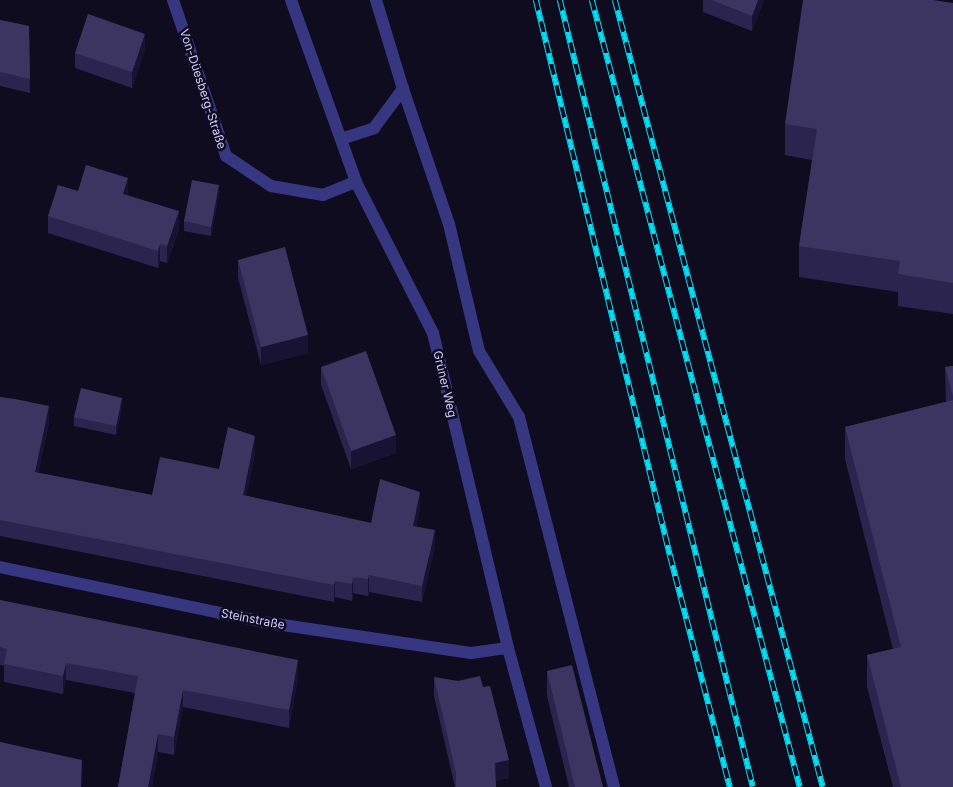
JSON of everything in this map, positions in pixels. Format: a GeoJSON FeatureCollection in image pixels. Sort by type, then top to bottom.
{"type":"FeatureCollection","features":[{"type":"Feature","properties":{"kind":"street","name":"Von-Düesberg-Straße"},"geometry":{"type":"LineString","coordinates":[[174,0],[226,156],[271,186],[323,195],[356,182]]}},
{"type":"Feature","properties":{"kind":"street","name":"Grüner Weg"},"geometry":{"type":"LineString","coordinates":[[291,0],[356,182],[433,333],[508,648],[546,787]]}},
{"type":"Feature","properties":{"kind":"street"},"geometry":{"type":"LineString","coordinates":[[376,0],[402,89],[449,224],[479,351],[520,417],[614,787]]}},
{"type":"Feature","properties":{"kind":"street"},"geometry":{"type":"LineString","coordinates":[[341,140],[374,128],[402,89]]}},
{"type":"Feature","properties":{"kind":"street","name":"Steinstraße"},"geometry":{"type":"LineString","coordinates":[[0,567],[263,622],[471,653],[508,648]]}},
{"type":"Feature","properties":{"kind":"building"},"geometry":{"type":"Polygon","coordinates":[[[712,0],[758,0],[752,16],[712,0]]]}},
{"type":"Feature","properties":{"kind":"building"},"geometry":{"type":"Polygon","coordinates":[[[803,0],[933,0],[953,3],[953,283],[898,274],[900,261],[799,246],[817,129],[785,124],[803,0]]]}},
{"type":"Feature","properties":{"kind":"building"},"geometry":{"type":"Polygon","coordinates":[[[88,14],[145,34],[132,72],[75,53],[88,14]]]}},
{"type":"Feature","properties":{"kind":"building"},"geometry":{"type":"Polygon","coordinates":[[[0,20],[29,26],[30,79],[0,72],[0,20]]]}},
{"type":"Feature","properties":{"kind":"building"},"geometry":{"type":"Polygon","coordinates":[[[86,165],[128,178],[123,194],[179,211],[167,246],[160,244],[158,251],[48,216],[58,185],[78,191],[86,165]]]}},
{"type":"Feature","properties":{"kind":"building"},"geometry":{"type":"Polygon","coordinates":[[[192,180],[219,185],[211,227],[184,221],[192,180]]]}},
{"type":"Feature","properties":{"kind":"building"},"geometry":{"type":"Polygon","coordinates":[[[285,247],[308,335],[261,347],[238,260],[285,247]]]}},
{"type":"Feature","properties":{"kind":"building"},"geometry":{"type":"Polygon","coordinates":[[[366,351],[396,435],[351,451],[321,367],[366,351]]]}},
{"type":"Feature","properties":{"kind":"building"},"geometry":{"type":"Polygon","coordinates":[[[953,366],[953,396],[945,367],[953,366]]]}},
{"type":"Feature","properties":{"kind":"building"},"geometry":{"type":"Polygon","coordinates":[[[81,388],[122,398],[116,426],[74,417],[81,388]]]}},
{"type":"Feature","properties":{"kind":"building"},"geometry":{"type":"Polygon","coordinates":[[[0,397],[49,406],[35,472],[152,495],[160,457],[219,469],[228,427],[255,436],[243,495],[371,523],[380,479],[420,492],[413,526],[435,530],[422,586],[369,575],[368,579],[353,577],[352,584],[335,581],[334,585],[0,520],[0,397]]]}},
{"type":"Feature","properties":{"kind":"building"},"geometry":{"type":"Polygon","coordinates":[[[953,400],[953,787],[901,787],[867,655],[901,647],[845,427],[953,400]]]}},
{"type":"Feature","properties":{"kind":"building"},"geometry":{"type":"Polygon","coordinates":[[[0,600],[298,660],[289,710],[183,690],[174,737],[158,734],[148,787],[118,787],[138,676],[66,663],[63,676],[4,664],[7,649],[0,647],[0,600]]]}},
{"type":"Feature","properties":{"kind":"building"},"geometry":{"type":"Polygon","coordinates":[[[572,665],[603,787],[575,787],[547,671],[572,665]]]}},
{"type":"Feature","properties":{"kind":"building"},"geometry":{"type":"Polygon","coordinates":[[[480,676],[483,687],[490,686],[509,760],[495,763],[496,787],[456,787],[456,773],[434,677],[458,681],[480,676]]]}},
{"type":"Feature","properties":{"kind":"building"},"geometry":{"type":"Polygon","coordinates":[[[0,742],[82,760],[81,787],[0,787],[0,742]]]}},
{"type":"Feature","properties":{"kind":"railway"},"geometry":{"type":"LineString","coordinates":[[536,0],[670,555],[730,787]]}},
{"type":"Feature","properties":{"kind":"railway"},"geometry":{"type":"LineString","coordinates":[[560,0],[753,787]]}},
{"type":"Feature","properties":{"kind":"railway"},"geometry":{"type":"LineString","coordinates":[[592,0],[800,787]]}},
{"type":"Feature","properties":{"kind":"railway"},"geometry":{"type":"LineString","coordinates":[[615,0],[823,787]]}}]}
